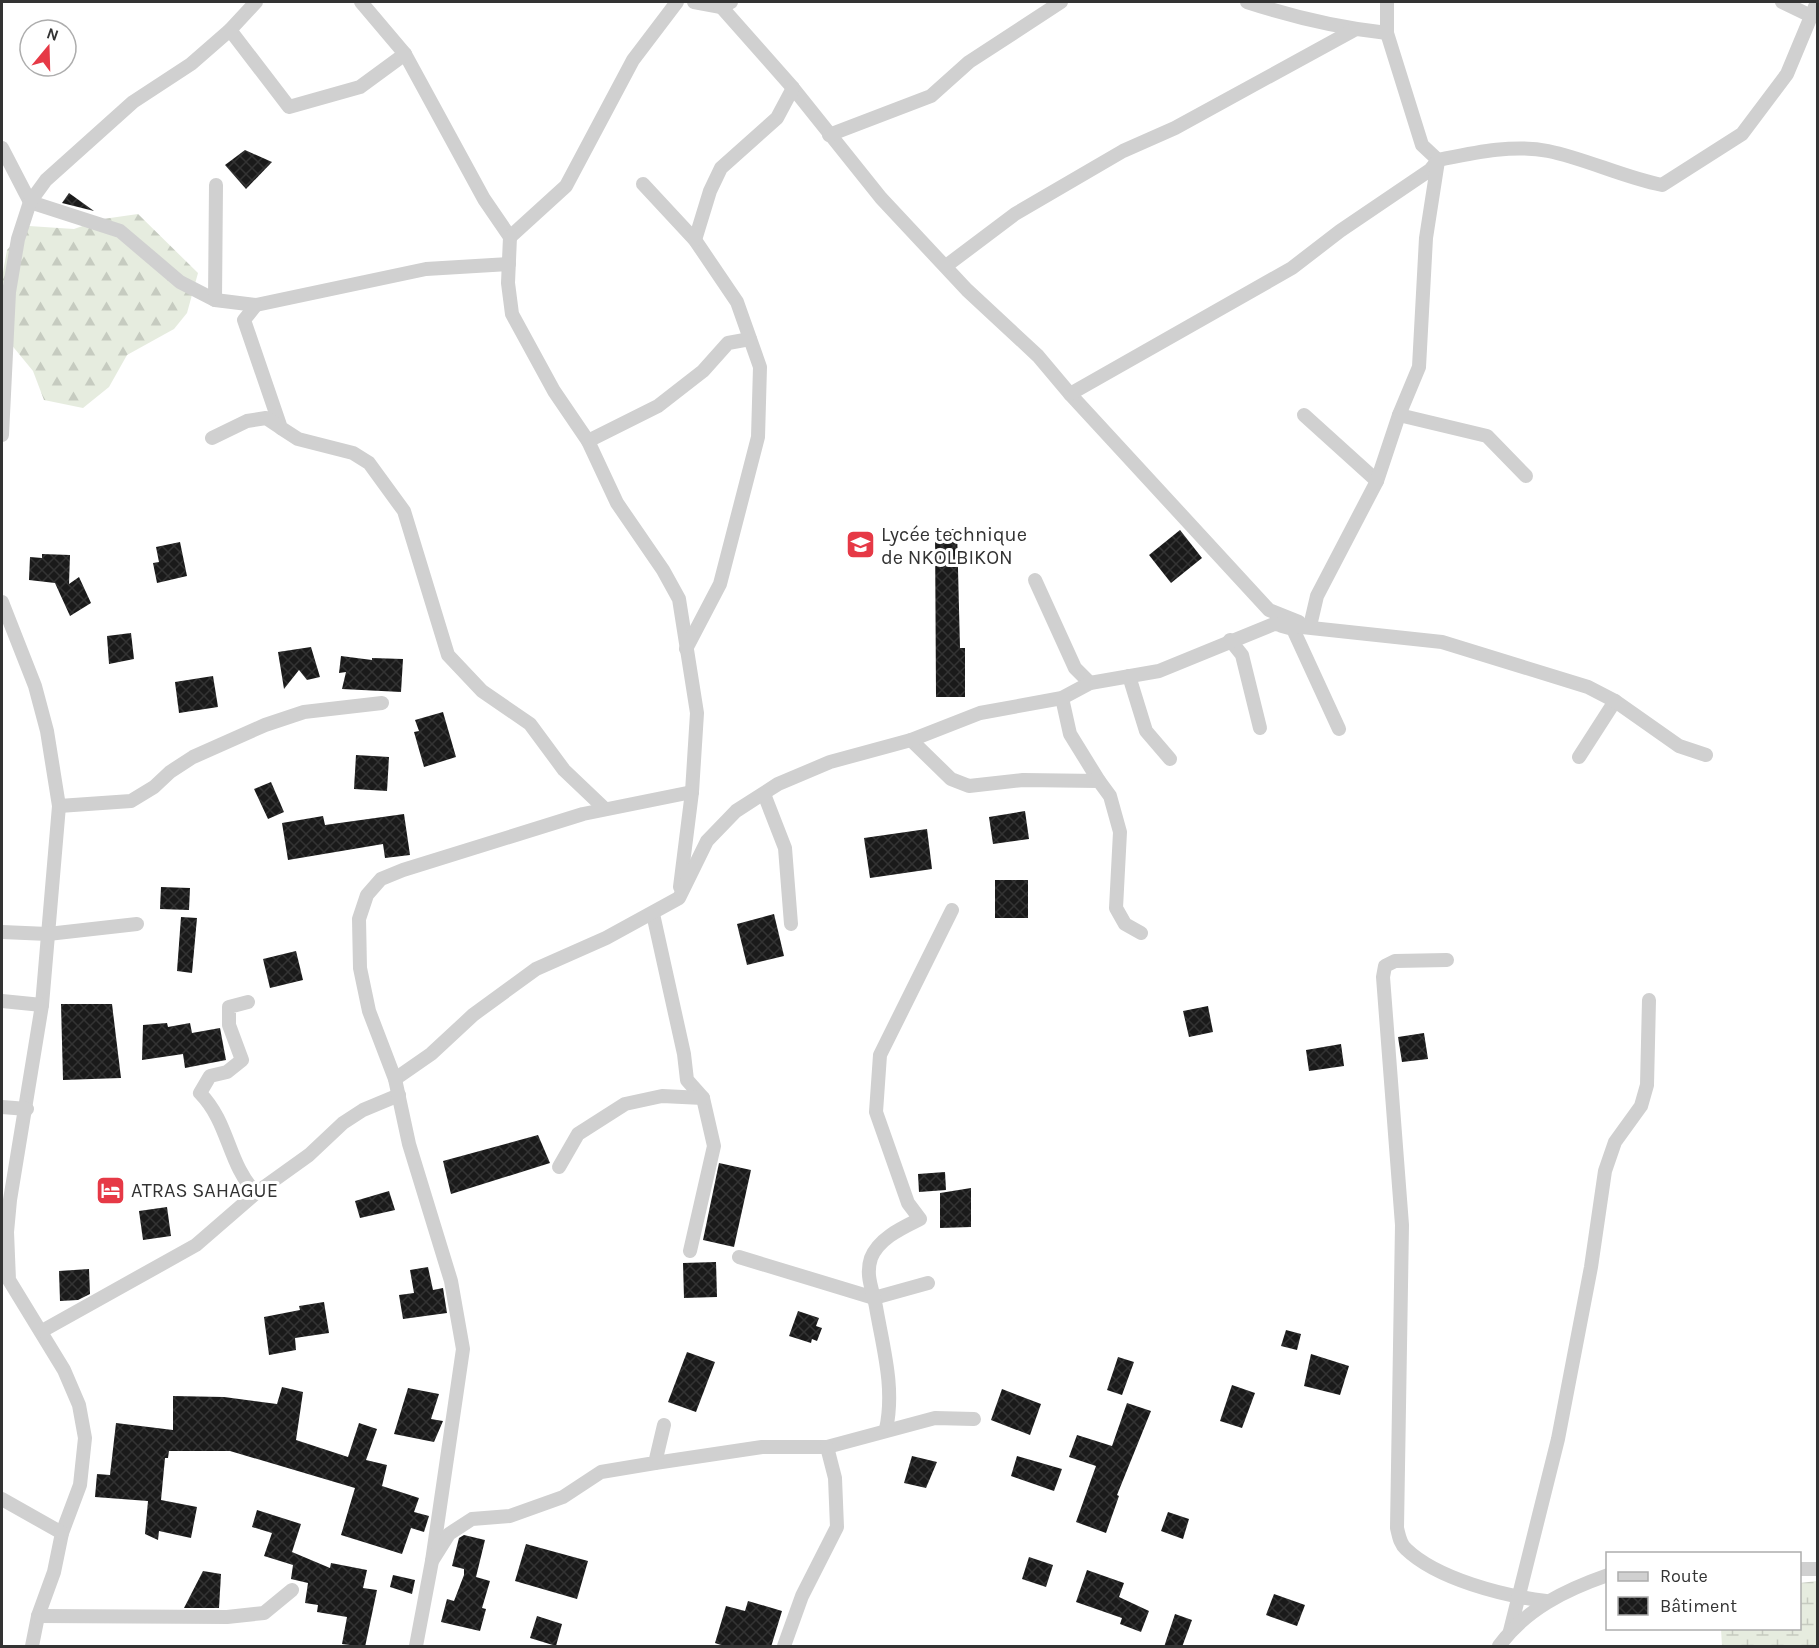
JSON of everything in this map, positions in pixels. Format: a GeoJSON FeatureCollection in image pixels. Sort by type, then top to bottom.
{"type":"FeatureCollection","features":[{"type":"Feature","properties":{"kind":"street"},"geometry":{"type":"LineString","coordinates":[[2,435],[9,292],[18,239],[30,202],[46,180],[133,102],[191,64],[230,30],[256,2]]}},
{"type":"Feature","properties":{"kind":"street"},"geometry":{"type":"LineString","coordinates":[[361,2],[405,54],[484,200],[510,237],[512,314],[554,391],[588,441],[617,503],[663,570],[679,599],[697,713],[692,792],[679,898]]}},
{"type":"Feature","properties":{"kind":"street"},"geometry":{"type":"LineString","coordinates":[[510,237],[566,186],[633,60],[677,2]]}},
{"type":"Feature","properties":{"kind":"street"},"geometry":{"type":"LineString","coordinates":[[694,2],[723,3],[881,198],[966,290],[1038,356],[1070,394],[1269,610],[1310,626]]}},
{"type":"Feature","properties":{"kind":"street"},"geometry":{"type":"LineString","coordinates":[[829,135],[931,96],[969,62],[1061,2]]}},
{"type":"Feature","properties":{"kind":"street"},"geometry":{"type":"LineString","coordinates":[[1247,2],[1284,14],[1354,30],[1387,33]]}},
{"type":"Feature","properties":{"kind":"street"},"geometry":{"type":"LineString","coordinates":[[1387,2],[1387,33],[1422,144],[1438,160]]}},
{"type":"Feature","properties":{"kind":"street"},"geometry":{"type":"LineString","coordinates":[[1782,2],[1811,16]]}},
{"type":"Feature","properties":{"kind":"street"},"geometry":{"type":"LineString","coordinates":[[1070,394],[1293,268],[1340,231],[1430,170],[1438,160],[1492,149],[1545,150],[1593,163],[1631,179],[1662,185],[1742,134],[1787,74],[1817,2]]}},
{"type":"Feature","properties":{"kind":"street"},"geometry":{"type":"LineString","coordinates":[[230,30],[289,107],[360,87],[405,54]]}},
{"type":"Feature","properties":{"kind":"street"},"geometry":{"type":"LineString","coordinates":[[946,266],[1015,214],[1103,163],[1175,128],[1354,30]]}},
{"type":"Feature","properties":{"kind":"street"},"geometry":{"type":"LineString","coordinates":[[695,240],[710,191],[721,168],[777,118],[793,88]]}},
{"type":"Feature","properties":{"kind":"street"},"geometry":{"type":"LineString","coordinates":[[2,148],[30,202],[120,231],[180,282],[215,300],[256,305],[426,269],[509,264]]}},
{"type":"Feature","properties":{"kind":"street"},"geometry":{"type":"LineString","coordinates":[[1310,626],[1317,596],[1377,481],[1399,415],[1419,367],[1426,238],[1438,160]]}},
{"type":"Feature","properties":{"kind":"street"},"geometry":{"type":"LineString","coordinates":[[643,184],[695,240],[737,302],[760,367],[758,437],[720,584],[686,649]]}},
{"type":"Feature","properties":{"kind":"street"},"geometry":{"type":"LineString","coordinates":[[215,300],[216,185]]}},
{"type":"Feature","properties":{"kind":"street"},"geometry":{"type":"LineString","coordinates":[[256,305],[244,320],[281,428]]}},
{"type":"Feature","properties":{"kind":"street"},"geometry":{"type":"LineString","coordinates":[[588,441],[658,406],[703,370],[728,343],[750,339]]}},
{"type":"Feature","properties":{"kind":"street"},"geometry":{"type":"LineString","coordinates":[[1304,415],[1377,481]]}},
{"type":"Feature","properties":{"kind":"street"},"geometry":{"type":"LineString","coordinates":[[1399,415],[1487,436],[1526,476]]}},
{"type":"Feature","properties":{"kind":"street"},"geometry":{"type":"LineString","coordinates":[[212,438],[247,421],[266,418],[298,439],[353,453],[369,463],[404,510],[448,655],[482,691],[530,724],[564,770],[605,809]]}},
{"type":"Feature","properties":{"kind":"street"},"geometry":{"type":"LineString","coordinates":[[1035,579],[1075,668],[1090,683]]}},
{"type":"Feature","properties":{"kind":"street"},"geometry":{"type":"LineString","coordinates":[[2,602],[38,697],[47,731],[58,806],[42,1005],[27,1109],[10,1200],[5,1281],[42,1332],[64,1370],[79,1405],[85,1438],[80,1485],[62,1533],[54,1572],[38,1616],[32,1647]]}},
{"type":"Feature","properties":{"kind":"street"},"geometry":{"type":"LineString","coordinates":[[1274,624],[1293,629],[1339,729]]}},
{"type":"Feature","properties":{"kind":"street"},"geometry":{"type":"LineString","coordinates":[[395,1078],[430,1054],[473,1015],[536,969],[653,914],[679,898],[707,841],[736,811],[778,784],[830,762],[911,740],[980,713],[1062,698],[1090,683],[1158,671],[1274,624],[1310,626],[1442,642],[1588,687],[1615,701],[1679,746],[1706,755]]}},
{"type":"Feature","properties":{"kind":"street"},"geometry":{"type":"LineString","coordinates":[[1230,640],[1242,655],[1260,728]]}},
{"type":"Feature","properties":{"kind":"street"},"geometry":{"type":"LineString","coordinates":[[1129,676],[1146,731],[1170,759]]}},
{"type":"Feature","properties":{"kind":"street"},"geometry":{"type":"LineString","coordinates":[[1062,698],[1070,734],[1110,796],[1120,832],[1116,908],[1125,924],[1141,933]]}},
{"type":"Feature","properties":{"kind":"street"},"geometry":{"type":"LineString","coordinates":[[1579,757],[1615,701]]}},
{"type":"Feature","properties":{"kind":"street"},"geometry":{"type":"LineString","coordinates":[[58,806],[131,801],[154,787],[170,772],[193,757],[265,725],[304,712],[382,703]]}},
{"type":"Feature","properties":{"kind":"street"},"geometry":{"type":"LineString","coordinates":[[911,740],[951,779],[969,786],[1023,780],[1100,781]]}},
{"type":"Feature","properties":{"kind":"street"},"geometry":{"type":"LineString","coordinates":[[416,1647],[432,1561],[463,1349],[451,1281],[409,1144],[395,1078],[369,1011],[360,968],[359,919],[367,895],[381,879],[403,870],[605,809],[692,792]]}},
{"type":"Feature","properties":{"kind":"street"},"geometry":{"type":"LineString","coordinates":[[764,794],[785,848],[791,924]]}},
{"type":"Feature","properties":{"kind":"street"},"geometry":{"type":"LineString","coordinates":[[886,1429],[891,1409],[890,1384],[874,1298],[868,1279],[872,1257],[888,1236],[920,1219],[908,1203],[876,1112],[880,1055],[952,910]]}},
{"type":"Feature","properties":{"kind":"street"},"geometry":{"type":"LineString","coordinates":[[653,914],[684,1054],[687,1080],[703,1098],[714,1146],[690,1251]]}},
{"type":"Feature","properties":{"kind":"street"},"geometry":{"type":"LineString","coordinates":[[2,932],[48,934],[137,924]]}},
{"type":"Feature","properties":{"kind":"street"},"geometry":{"type":"LineString","coordinates":[[1447,960],[1395,961],[1385,966],[1383,978],[1402,1225],[1397,1528],[1405,1548],[1422,1561],[1459,1579],[1518,1598],[1546,1601]]}},
{"type":"Feature","properties":{"kind":"street"},"geometry":{"type":"LineString","coordinates":[[1510,1631],[1560,1427],[1591,1267],[1605,1171],[1615,1142],[1641,1106],[1647,1085],[1649,1000]]}},
{"type":"Feature","properties":{"kind":"street"},"geometry":{"type":"LineString","coordinates":[[2,1001],[42,1005]]}},
{"type":"Feature","properties":{"kind":"street"},"geometry":{"type":"LineString","coordinates":[[248,1002],[229,1007],[229,1025],[242,1060],[227,1072],[210,1076],[200,1093],[214,1108],[243,1179],[256,1193]]}},
{"type":"Feature","properties":{"kind":"street"},"geometry":{"type":"LineString","coordinates":[[42,1332],[196,1245],[256,1193],[309,1155],[353,1116],[399,1095]]}},
{"type":"Feature","properties":{"kind":"street"},"geometry":{"type":"LineString","coordinates":[[559,1167],[578,1134],[625,1104],[662,1096],[703,1098]]}},
{"type":"Feature","properties":{"kind":"street"},"geometry":{"type":"LineString","coordinates":[[2,1107],[27,1109]]}},
{"type":"Feature","properties":{"kind":"street"},"geometry":{"type":"LineString","coordinates":[[739,1257],[874,1298],[928,1283]]}},
{"type":"Feature","properties":{"kind":"street"},"geometry":{"type":"LineString","coordinates":[[432,1561],[449,1534],[472,1519],[510,1516],[563,1497],[601,1472],[762,1447],[827,1447],[886,1429],[934,1418],[974,1419]]}},
{"type":"Feature","properties":{"kind":"street"},"geometry":{"type":"LineString","coordinates":[[655,1463],[664,1425]]}},
{"type":"Feature","properties":{"kind":"street"},"geometry":{"type":"LineString","coordinates":[[784,1647],[802,1596],[837,1527],[835,1478],[827,1447]]}},
{"type":"Feature","properties":{"kind":"street"},"geometry":{"type":"LineString","coordinates":[[2,1498],[62,1533]]}},
{"type":"Feature","properties":{"kind":"street"},"geometry":{"type":"LineString","coordinates":[[1801,1569],[1818,1569]]}},
{"type":"Feature","properties":{"kind":"street"},"geometry":{"type":"LineString","coordinates":[[1499,1647],[1510,1631],[1546,1601],[1606,1576]]}},
{"type":"Feature","properties":{"kind":"street"},"geometry":{"type":"LineString","coordinates":[[38,1616],[227,1617],[264,1613],[292,1590]]}},
{"type":"Feature","properties":{"kind":"green space"},"geometry":{"type":"Polygon","coordinates":[[[138,214],[198,273],[187,313],[174,329],[127,355],[109,387],[83,408],[44,400],[33,371],[10,343],[10,315],[2,278],[7,250],[29,226],[74,229],[103,219],[138,214]]]}},
{"type":"Feature","properties":{"kind":"green space"},"geometry":{"type":"Polygon","coordinates":[[[1817,1581],[1817,1646],[1722,1646],[1721,1630],[1801,1630],[1801,1583],[1817,1581]]]}},
{"type":"Feature","properties":{"kind":"building"},"geometry":{"type":"Polygon","coordinates":[[[245,150],[272,162],[246,189],[225,165],[245,150]]]}},
{"type":"Feature","properties":{"kind":"building"},"geometry":{"type":"Polygon","coordinates":[[[69,193],[94,211],[62,203],[69,193]]]}},
{"type":"Feature","properties":{"kind":"building"},"geometry":{"type":"Polygon","coordinates":[[[935,529],[957,529],[960,648],[965,648],[965,697],[936,697],[935,529]]]}},
{"type":"Feature","properties":{"kind":"building"},"geometry":{"type":"Polygon","coordinates":[[[1180,530],[1202,558],[1171,583],[1149,555],[1180,530]]]}},
{"type":"Feature","properties":{"kind":"building"},"geometry":{"type":"Polygon","coordinates":[[[180,542],[187,576],[157,583],[153,563],[159,562],[156,547],[180,542]]]}},
{"type":"Feature","properties":{"kind":"building"},"geometry":{"type":"Polygon","coordinates":[[[42,554],[70,555],[69,584],[79,577],[91,603],[70,616],[55,583],[29,580],[30,557],[42,558],[42,554]]]}},
{"type":"Feature","properties":{"kind":"building"},"geometry":{"type":"Polygon","coordinates":[[[131,633],[134,659],[109,664],[107,636],[131,633]]]}},
{"type":"Feature","properties":{"kind":"building"},"geometry":{"type":"Polygon","coordinates":[[[311,647],[320,677],[307,680],[299,670],[284,689],[278,652],[311,647]]]}},
{"type":"Feature","properties":{"kind":"building"},"geometry":{"type":"Polygon","coordinates":[[[341,656],[372,660],[372,658],[403,659],[401,692],[342,689],[346,672],[339,673],[341,656]]]}},
{"type":"Feature","properties":{"kind":"building"},"geometry":{"type":"Polygon","coordinates":[[[213,676],[218,707],[179,713],[175,682],[213,676]]]}},
{"type":"Feature","properties":{"kind":"building"},"geometry":{"type":"Polygon","coordinates":[[[443,712],[456,757],[424,767],[414,732],[419,731],[415,720],[443,712]]]}},
{"type":"Feature","properties":{"kind":"building"},"geometry":{"type":"Polygon","coordinates":[[[356,755],[389,757],[387,791],[354,789],[356,755]]]}},
{"type":"Feature","properties":{"kind":"building"},"geometry":{"type":"Polygon","coordinates":[[[271,782],[284,812],[268,819],[254,789],[271,782]]]}},
{"type":"Feature","properties":{"kind":"building"},"geometry":{"type":"Polygon","coordinates":[[[1025,811],[1029,839],[993,844],[989,817],[1025,811]]]}},
{"type":"Feature","properties":{"kind":"building"},"geometry":{"type":"Polygon","coordinates":[[[404,814],[410,855],[385,858],[383,844],[288,860],[282,823],[323,816],[325,825],[404,814]]]}},
{"type":"Feature","properties":{"kind":"building"},"geometry":{"type":"Polygon","coordinates":[[[927,829],[932,869],[870,878],[864,838],[927,829]]]}},
{"type":"Feature","properties":{"kind":"building"},"geometry":{"type":"Polygon","coordinates":[[[995,880],[1028,880],[1028,918],[995,918],[995,880]]]}},
{"type":"Feature","properties":{"kind":"building"},"geometry":{"type":"Polygon","coordinates":[[[161,887],[190,888],[189,910],[160,909],[161,887]]]}},
{"type":"Feature","properties":{"kind":"building"},"geometry":{"type":"Polygon","coordinates":[[[774,914],[784,956],[747,965],[737,924],[774,914]]]}},
{"type":"Feature","properties":{"kind":"building"},"geometry":{"type":"Polygon","coordinates":[[[181,917],[197,918],[192,973],[177,971],[181,917]]]}},
{"type":"Feature","properties":{"kind":"building"},"geometry":{"type":"Polygon","coordinates":[[[296,951],[303,980],[270,988],[263,959],[296,951]]]}},
{"type":"Feature","properties":{"kind":"building"},"geometry":{"type":"Polygon","coordinates":[[[61,1004],[112,1004],[121,1078],[63,1080],[61,1004]]]}},
{"type":"Feature","properties":{"kind":"building"},"geometry":{"type":"Polygon","coordinates":[[[1208,1006],[1213,1032],[1189,1037],[1183,1011],[1208,1006]]]}},
{"type":"Feature","properties":{"kind":"building"},"geometry":{"type":"Polygon","coordinates":[[[167,1023],[168,1027],[190,1023],[192,1033],[220,1028],[226,1060],[185,1068],[183,1054],[142,1060],[143,1025],[167,1023]]]}},
{"type":"Feature","properties":{"kind":"building"},"geometry":{"type":"Polygon","coordinates":[[[1424,1033],[1428,1059],[1402,1062],[1398,1037],[1424,1033]]]}},
{"type":"Feature","properties":{"kind":"building"},"geometry":{"type":"Polygon","coordinates":[[[1341,1044],[1344,1066],[1309,1071],[1306,1050],[1341,1044]]]}},
{"type":"Feature","properties":{"kind":"building"},"geometry":{"type":"Polygon","coordinates":[[[538,1135],[550,1163],[451,1194],[443,1161],[538,1135]]]}},
{"type":"Feature","properties":{"kind":"building"},"geometry":{"type":"Polygon","coordinates":[[[719,1163],[751,1170],[734,1247],[703,1240],[719,1163]]]}},
{"type":"Feature","properties":{"kind":"building"},"geometry":{"type":"Polygon","coordinates":[[[945,1172],[946,1190],[919,1192],[918,1174],[945,1172]]]}},
{"type":"Feature","properties":{"kind":"building"},"geometry":{"type":"Polygon","coordinates":[[[971,1188],[971,1227],[940,1228],[940,1193],[971,1188]]]}},
{"type":"Feature","properties":{"kind":"building"},"geometry":{"type":"Polygon","coordinates":[[[389,1191],[395,1210],[360,1218],[355,1201],[389,1191]]]}},
{"type":"Feature","properties":{"kind":"building"},"geometry":{"type":"Polygon","coordinates":[[[167,1207],[171,1236],[143,1240],[139,1211],[167,1207]]]}},
{"type":"Feature","properties":{"kind":"building"},"geometry":{"type":"Polygon","coordinates":[[[716,1262],[717,1297],[684,1298],[683,1263],[716,1262]]]}},
{"type":"Feature","properties":{"kind":"building"},"geometry":{"type":"Polygon","coordinates":[[[428,1267],[433,1290],[443,1288],[447,1313],[403,1319],[399,1295],[414,1293],[410,1270],[428,1267]]]}},
{"type":"Feature","properties":{"kind":"building"},"geometry":{"type":"Polygon","coordinates":[[[89,1269],[90,1294],[78,1300],[60,1301],[59,1271],[89,1269]]]}},
{"type":"Feature","properties":{"kind":"building"},"geometry":{"type":"Polygon","coordinates":[[[324,1302],[329,1333],[295,1338],[296,1350],[269,1355],[264,1317],[300,1310],[299,1306],[324,1302]]]}},
{"type":"Feature","properties":{"kind":"building"},"geometry":{"type":"Polygon","coordinates":[[[798,1311],[819,1318],[816,1326],[822,1328],[817,1341],[812,1339],[811,1343],[789,1336],[798,1311]]]}},
{"type":"Feature","properties":{"kind":"building"},"geometry":{"type":"Polygon","coordinates":[[[1286,1330],[1301,1334],[1297,1350],[1281,1346],[1286,1330]]]}},
{"type":"Feature","properties":{"kind":"building"},"geometry":{"type":"Polygon","coordinates":[[[687,1352],[715,1362],[696,1412],[668,1402],[687,1352]]]}},
{"type":"Feature","properties":{"kind":"building"},"geometry":{"type":"Polygon","coordinates":[[[1311,1354],[1349,1366],[1340,1395],[1304,1386],[1311,1354]]]}},
{"type":"Feature","properties":{"kind":"building"},"geometry":{"type":"Polygon","coordinates":[[[1118,1357],[1134,1362],[1122,1395],[1107,1390],[1118,1357]]]}},
{"type":"Feature","properties":{"kind":"building"},"geometry":{"type":"Polygon","coordinates":[[[1232,1385],[1255,1393],[1242,1428],[1220,1421],[1232,1385]]]}},
{"type":"Feature","properties":{"kind":"building"},"geometry":{"type":"Polygon","coordinates":[[[282,1387],[303,1392],[296,1440],[348,1457],[359,1423],[377,1429],[366,1460],[387,1465],[382,1486],[419,1498],[414,1512],[429,1516],[424,1532],[411,1528],[402,1554],[341,1535],[355,1488],[230,1451],[169,1451],[168,1458],[165,1458],[161,1500],[197,1507],[191,1538],[159,1531],[158,1540],[145,1534],[148,1501],[95,1497],[97,1474],[110,1475],[116,1423],[173,1430],[173,1396],[224,1397],[277,1404],[282,1387]]]}},
{"type":"Feature","properties":{"kind":"building"},"geometry":{"type":"Polygon","coordinates":[[[408,1388],[439,1394],[431,1419],[443,1421],[434,1442],[394,1434],[408,1388]]]}},
{"type":"Feature","properties":{"kind":"building"},"geometry":{"type":"Polygon","coordinates":[[[1002,1389],[1041,1404],[1030,1435],[991,1420],[1002,1389]]]}},
{"type":"Feature","properties":{"kind":"building"},"geometry":{"type":"Polygon","coordinates":[[[1127,1403],[1151,1411],[1117,1495],[1119,1496],[1106,1533],[1076,1522],[1096,1466],[1069,1457],[1077,1435],[1112,1446],[1127,1403]]]}},
{"type":"Feature","properties":{"kind":"building"},"geometry":{"type":"Polygon","coordinates":[[[912,1456],[937,1462],[926,1488],[904,1483],[912,1456]]]}},
{"type":"Feature","properties":{"kind":"building"},"geometry":{"type":"Polygon","coordinates":[[[1017,1456],[1062,1469],[1054,1491],[1011,1476],[1017,1456]]]}},
{"type":"Feature","properties":{"kind":"building"},"geometry":{"type":"Polygon","coordinates":[[[257,1510],[301,1524],[292,1552],[330,1568],[331,1563],[367,1570],[363,1588],[377,1590],[365,1647],[342,1644],[347,1617],[317,1612],[318,1605],[305,1603],[308,1583],[291,1579],[293,1565],[264,1556],[272,1533],[252,1527],[257,1510]]]}},
{"type":"Feature","properties":{"kind":"building"},"geometry":{"type":"Polygon","coordinates":[[[1168,1512],[1189,1519],[1183,1539],[1161,1531],[1168,1512]]]}},
{"type":"Feature","properties":{"kind":"building"},"geometry":{"type":"Polygon","coordinates":[[[464,1535],[485,1540],[476,1577],[490,1581],[482,1608],[486,1609],[480,1631],[441,1622],[447,1599],[454,1601],[464,1575],[464,1569],[452,1566],[459,1538],[464,1535]]]}},
{"type":"Feature","properties":{"kind":"building"},"geometry":{"type":"Polygon","coordinates":[[[526,1544],[588,1561],[577,1599],[515,1581],[526,1544]]]}},
{"type":"Feature","properties":{"kind":"building"},"geometry":{"type":"Polygon","coordinates":[[[1029,1557],[1053,1565],[1046,1587],[1022,1579],[1029,1557]]]}},
{"type":"Feature","properties":{"kind":"building"},"geometry":{"type":"Polygon","coordinates":[[[1087,1570],[1124,1583],[1119,1597],[1149,1611],[1141,1632],[1120,1624],[1122,1618],[1076,1602],[1087,1570]]]}},
{"type":"Feature","properties":{"kind":"building"},"geometry":{"type":"Polygon","coordinates":[[[203,1571],[221,1574],[219,1608],[184,1608],[203,1571]]]}},
{"type":"Feature","properties":{"kind":"building"},"geometry":{"type":"Polygon","coordinates":[[[393,1575],[415,1580],[412,1594],[390,1587],[393,1575]]]}},
{"type":"Feature","properties":{"kind":"building"},"geometry":{"type":"Polygon","coordinates":[[[1274,1594],[1305,1605],[1297,1626],[1266,1615],[1274,1594]]]}},
{"type":"Feature","properties":{"kind":"building"},"geometry":{"type":"Polygon","coordinates":[[[748,1601],[782,1611],[771,1647],[727,1647],[715,1643],[726,1606],[745,1611],[748,1601]]]}},
{"type":"Feature","properties":{"kind":"building"},"geometry":{"type":"Polygon","coordinates":[[[1175,1614],[1192,1620],[1182,1647],[1164,1647],[1175,1614]]]}},
{"type":"Feature","properties":{"kind":"building"},"geometry":{"type":"Polygon","coordinates":[[[537,1616],[562,1624],[556,1646],[530,1638],[537,1616]]]}},
{"type":"Feature","properties":{"kind":"place","name":"Lycée technique de NKOLBIKON"},"geometry":{"type":"Point","coordinates":[860,545]}},
{"type":"Feature","properties":{"kind":"place","name":"ATRAS SAHAGUE"},"geometry":{"type":"Point","coordinates":[110,1190]}}]}
